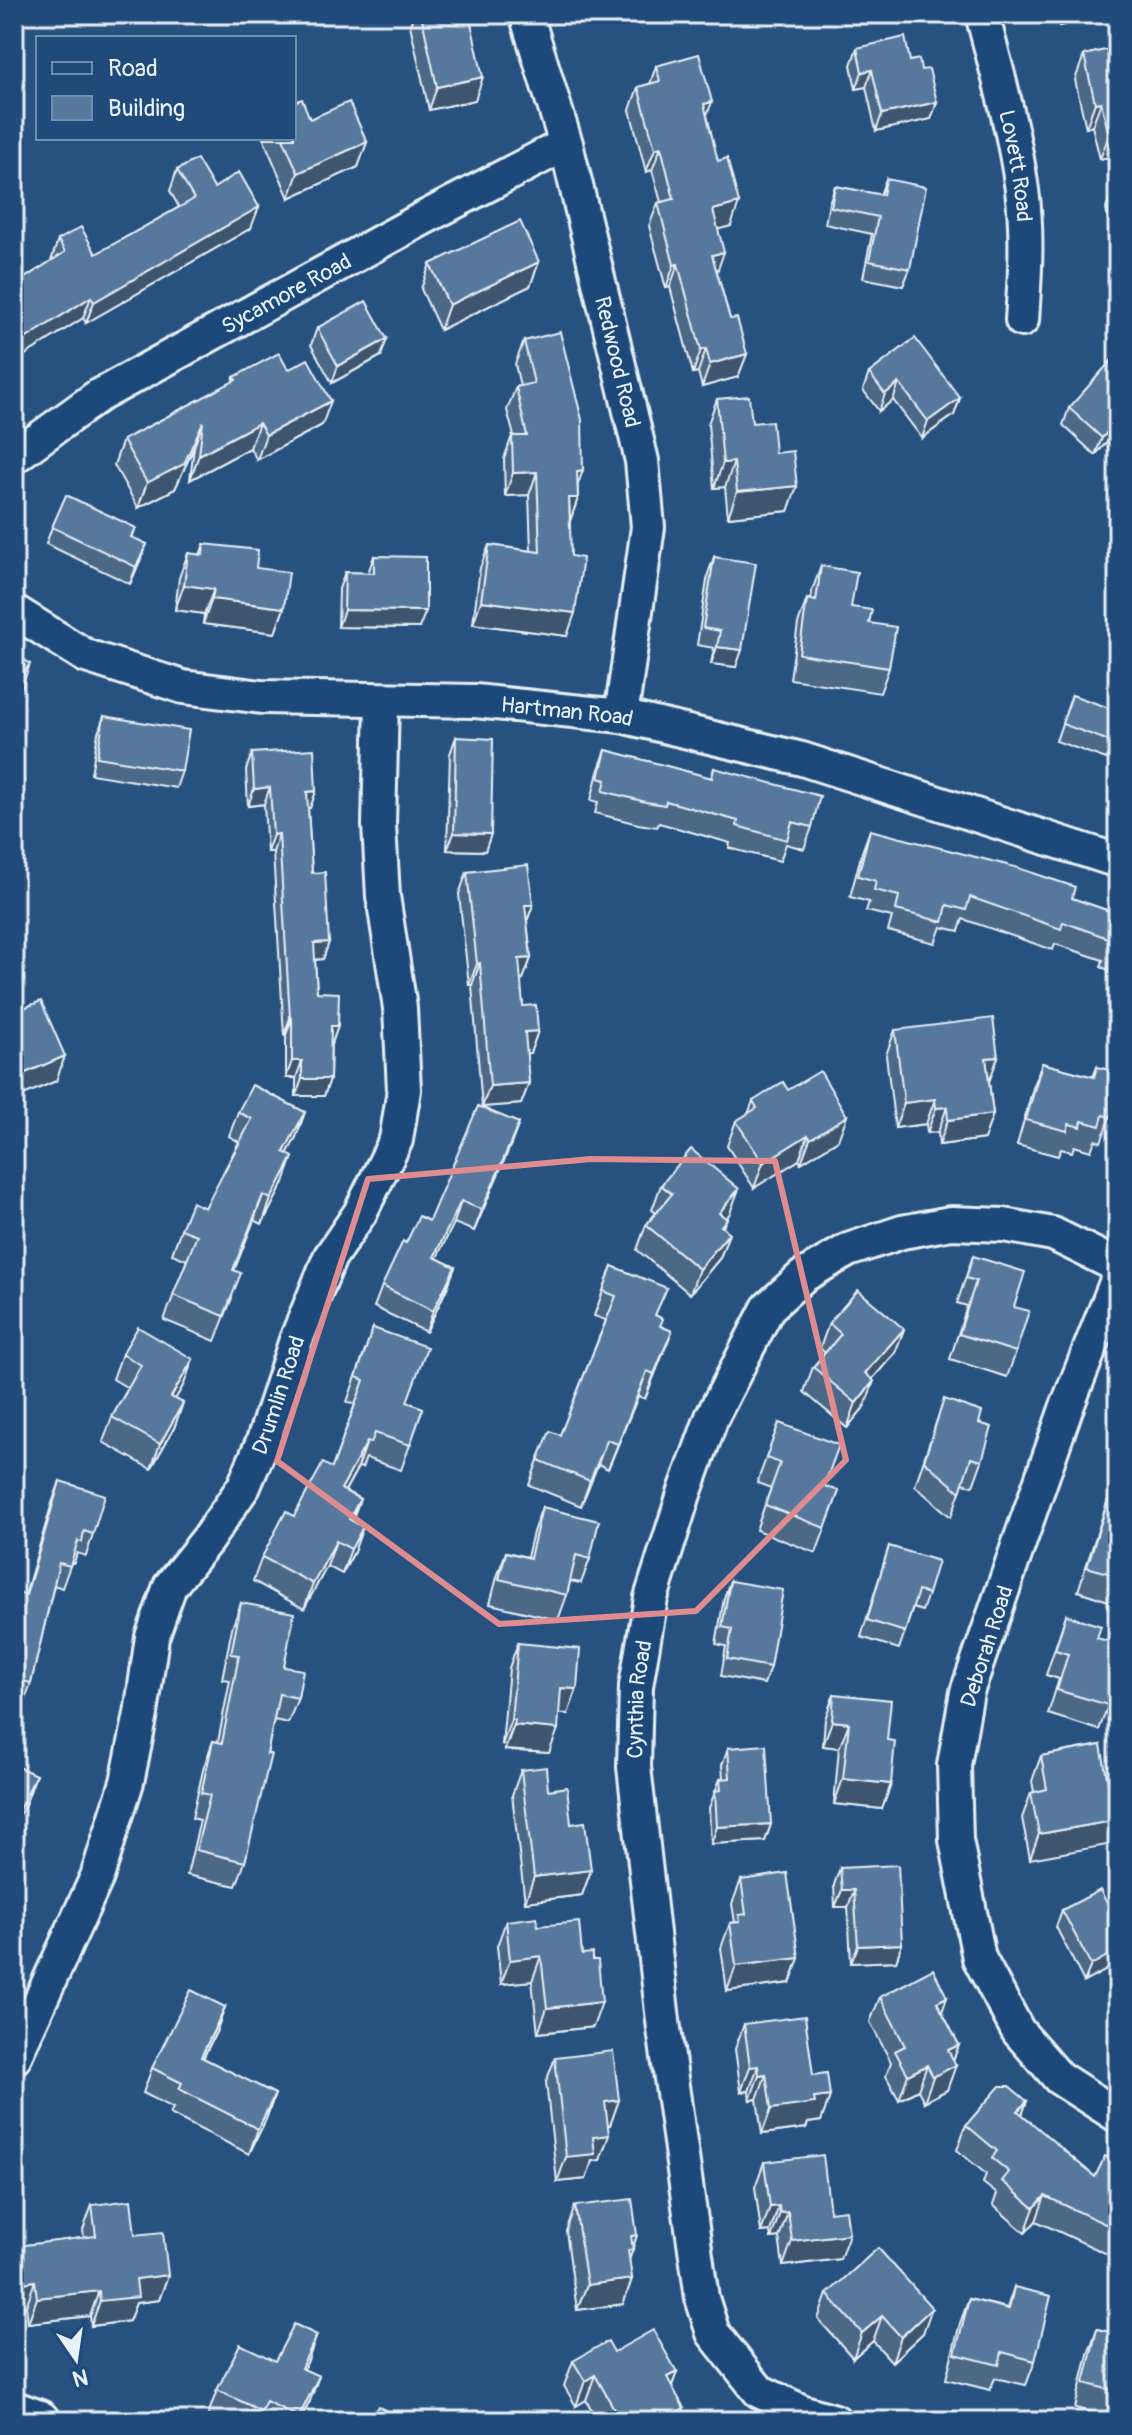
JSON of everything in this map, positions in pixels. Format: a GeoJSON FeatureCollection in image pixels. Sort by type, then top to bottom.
{"type":"FeatureCollection","features":[{"type":"Feature","properties":{"kind":"street","name":"Redwood Road"},"geometry":{"type":"LineString","coordinates":[[526,14],[566,144],[642,461],[648,527],[621,716]]}},
{"type":"Feature","properties":{"kind":"street","name":"Lovett Road"},"geometry":{"type":"LineString","coordinates":[[982,14],[1007,107],[1022,192],[1026,268],[1022,320]]}},
{"type":"Feature","properties":{"kind":"street","name":"Sycamore Road"},"geometry":{"type":"LineString","coordinates":[[14,457],[98,396],[566,144]]}},
{"type":"Feature","properties":{"kind":"street","name":"Hartman Road"},"geometry":{"type":"LineString","coordinates":[[14,611],[86,656],[183,687],[262,697],[475,701],[621,716],[802,759],[1118,861]]}},
{"type":"Feature","properties":{"kind":"street","name":"Drumlin Road"},"geometry":{"type":"LineString","coordinates":[[14,2058],[97,1877],[127,1782],[152,1637],[170,1586],[244,1486],[263,1441],[296,1340],[330,1257],[360,1213],[396,1140],[404,1090],[400,1008],[383,896],[380,854],[382,701]]}},
{"type":"Feature","properties":{"kind":"street","name":"Cynthia Road"},"geometry":{"type":"LineString","coordinates":[[835,2421],[801,2411],[759,2391],[735,2365],[713,2333],[702,2298],[664,2029],[634,1767],[636,1686],[651,1598],[712,1417],[768,1308],[803,1276],[848,1250],[902,1232],[951,1223],[1004,1225],[1053,1234],[1118,1266]]}},
{"type":"Feature","properties":{"kind":"street","name":"Deborah Road"},"geometry":{"type":"LineString","coordinates":[[1118,1278],[1066,1409],[967,1692],[954,1765],[956,1840],[979,1958],[1018,2031],[1059,2078],[1118,2116]]}},
{"type":"Feature","properties":{"kind":"street"},"geometry":{"type":"LineString","coordinates":[[14,2412],[39,2421]]}},
{"type":"Feature","properties":{"kind":"highlighted area"},"geometry":{"type":"Polygon","coordinates":[[[591,1159],[775,1161],[846,1460],[696,1611],[499,1624],[277,1461],[368,1179],[591,1159]]]}},
{"type":"Feature","properties":{"kind":"building"},"geometry":{"type":"Polygon","coordinates":[[[421,14],[469,14],[483,77],[437,87],[421,14]]]}},
{"type":"Feature","properties":{"kind":"building"},"geometry":{"type":"Polygon","coordinates":[[[905,37],[910,61],[919,59],[921,70],[929,69],[937,102],[882,114],[872,70],[862,72],[857,48],[905,37]]]}},
{"type":"Feature","properties":{"kind":"building"},"geometry":{"type":"Polygon","coordinates":[[[1118,47],[1118,133],[1109,135],[1101,102],[1095,103],[1084,55],[1118,47]]]}},
{"type":"Feature","properties":{"kind":"building"},"geometry":{"type":"Polygon","coordinates":[[[699,54],[712,102],[704,104],[718,161],[727,158],[739,203],[713,210],[724,252],[712,255],[730,319],[737,318],[747,354],[710,364],[706,349],[701,350],[678,264],[674,265],[658,203],[674,199],[661,147],[655,149],[638,87],[660,81],[656,66],[699,54]]]}},
{"type":"Feature","properties":{"kind":"building"},"geometry":{"type":"Polygon","coordinates":[[[302,99],[310,119],[349,102],[367,142],[298,173],[284,140],[296,140],[296,101],[302,99]]]}},
{"type":"Feature","properties":{"kind":"building"},"geometry":{"type":"Polygon","coordinates":[[[197,159],[214,188],[239,172],[259,207],[94,302],[91,297],[14,346],[14,285],[65,252],[58,240],[81,227],[96,254],[194,199],[177,170],[197,159]]]}},
{"type":"Feature","properties":{"kind":"building"},"geometry":{"type":"Polygon","coordinates":[[[886,179],[926,187],[910,269],[869,261],[878,217],[831,207],[835,186],[883,195],[886,179]]]}},
{"type":"Feature","properties":{"kind":"building"},"geometry":{"type":"Polygon","coordinates":[[[520,221],[539,262],[449,305],[430,264],[520,221]]]}},
{"type":"Feature","properties":{"kind":"building"},"geometry":{"type":"Polygon","coordinates":[[[366,301],[387,339],[338,366],[317,328],[366,301]]]}},
{"type":"Feature","properties":{"kind":"building"},"geometry":{"type":"Polygon","coordinates":[[[560,332],[582,420],[583,470],[577,471],[578,498],[569,498],[571,556],[583,558],[575,613],[481,601],[489,545],[540,552],[537,472],[513,473],[512,436],[527,436],[516,387],[534,383],[524,341],[560,332]]]}},
{"type":"Feature","properties":{"kind":"building"},"geometry":{"type":"Polygon","coordinates":[[[915,338],[960,398],[928,421],[899,383],[885,394],[869,373],[915,338]]]}},
{"type":"Feature","properties":{"kind":"building"},"geometry":{"type":"Polygon","coordinates":[[[279,353],[288,370],[308,359],[331,401],[266,435],[259,423],[199,455],[203,422],[184,464],[147,483],[123,440],[236,380],[234,377],[279,353]]]}},
{"type":"Feature","properties":{"kind":"building"},"geometry":{"type":"Polygon","coordinates":[[[1118,353],[1118,420],[1102,438],[1069,408],[1118,353]]]}},
{"type":"Feature","properties":{"kind":"building"},"geometry":{"type":"Polygon","coordinates":[[[749,396],[752,423],[772,421],[775,453],[793,451],[797,486],[737,492],[734,462],[723,463],[717,399],[749,396]]]}},
{"type":"Feature","properties":{"kind":"building"},"geometry":{"type":"Polygon","coordinates":[[[66,495],[136,528],[131,537],[147,544],[136,567],[52,527],[66,495]]]}},
{"type":"Feature","properties":{"kind":"building"},"geometry":{"type":"Polygon","coordinates":[[[204,544],[258,550],[256,568],[289,572],[284,608],[212,599],[214,589],[184,585],[188,553],[203,555],[204,544]]]}},
{"type":"Feature","properties":{"kind":"building"},"geometry":{"type":"Polygon","coordinates":[[[374,556],[426,557],[426,611],[344,610],[345,572],[374,573],[374,556]]]}},
{"type":"Feature","properties":{"kind":"building"},"geometry":{"type":"Polygon","coordinates":[[[714,557],[756,563],[742,650],[717,647],[720,631],[703,628],[714,557]]]}},
{"type":"Feature","properties":{"kind":"building"},"geometry":{"type":"Polygon","coordinates":[[[821,566],[857,572],[851,607],[872,610],[869,623],[896,627],[889,668],[799,654],[807,599],[816,601],[821,566]]]}},
{"type":"Feature","properties":{"kind":"building"},"geometry":{"type":"Polygon","coordinates":[[[14,652],[30,664],[14,686],[14,652]]]}},
{"type":"Feature","properties":{"kind":"building"},"geometry":{"type":"Polygon","coordinates":[[[1072,695],[1118,711],[1118,726],[1112,742],[1062,724],[1072,695]]]}},
{"type":"Feature","properties":{"kind":"building"},"geometry":{"type":"Polygon","coordinates":[[[104,716],[189,730],[182,771],[97,757],[104,716]]]}},
{"type":"Feature","properties":{"kind":"building"},"geometry":{"type":"Polygon","coordinates":[[[456,737],[493,739],[491,834],[454,833],[456,737]]]}},
{"type":"Feature","properties":{"kind":"building"},"geometry":{"type":"Polygon","coordinates":[[[314,749],[316,791],[307,792],[312,873],[325,872],[329,942],[314,943],[317,992],[339,993],[338,1026],[331,1026],[330,1079],[302,1079],[302,1061],[292,1061],[292,1018],[279,834],[273,835],[270,787],[254,789],[252,753],[314,749]]]}},
{"type":"Feature","properties":{"kind":"building"},"geometry":{"type":"Polygon","coordinates":[[[606,750],[712,778],[714,768],[820,796],[812,827],[792,822],[787,840],[737,826],[738,821],[666,801],[665,805],[646,802],[603,791],[606,780],[599,778],[606,750]]]}},
{"type":"Feature","properties":{"kind":"building"},"geometry":{"type":"Polygon","coordinates":[[[870,830],[1015,867],[1075,887],[1072,898],[1118,914],[1118,949],[1108,946],[1111,939],[1063,922],[1061,929],[970,897],[966,910],[947,905],[943,922],[896,910],[899,896],[874,890],[876,881],[858,876],[870,830]]]}},
{"type":"Feature","properties":{"kind":"building"},"geometry":{"type":"Polygon","coordinates":[[[528,865],[533,905],[525,905],[531,958],[519,959],[523,1006],[536,1005],[538,1031],[525,1032],[529,1083],[490,1086],[480,963],[477,964],[467,872],[528,865]]]}},
{"type":"Feature","properties":{"kind":"building"},"geometry":{"type":"Polygon","coordinates":[[[41,1001],[65,1056],[23,1074],[17,1060],[14,1061],[14,1012],[41,1001]]]}},
{"type":"Feature","properties":{"kind":"building"},"geometry":{"type":"Polygon","coordinates":[[[993,1018],[998,1057],[986,1058],[993,1114],[948,1120],[947,1107],[936,1108],[935,1099],[904,1103],[895,1030],[993,1018]]]}},
{"type":"Feature","properties":{"kind":"building"},"geometry":{"type":"Polygon","coordinates":[[[1042,1063],[1094,1077],[1097,1067],[1118,1072],[1118,1088],[1110,1117],[1103,1115],[1100,1126],[1082,1121],[1081,1127],[1069,1124],[1067,1131],[1026,1120],[1042,1063]]]}},
{"type":"Feature","properties":{"kind":"building"},"geometry":{"type":"Polygon","coordinates":[[[820,1071],[847,1116],[810,1139],[808,1135],[763,1163],[736,1121],[757,1108],[753,1101],[783,1082],[788,1090],[820,1071]]]}},
{"type":"Feature","properties":{"kind":"building"},"geometry":{"type":"Polygon","coordinates":[[[252,1085],[305,1112],[284,1152],[293,1157],[271,1199],[263,1195],[233,1270],[241,1273],[224,1316],[173,1295],[197,1235],[181,1229],[192,1202],[205,1208],[252,1119],[238,1112],[252,1085]]]}},
{"type":"Feature","properties":{"kind":"building"},"geometry":{"type":"Polygon","coordinates":[[[478,1106],[519,1123],[482,1210],[461,1201],[434,1257],[455,1267],[433,1311],[382,1286],[403,1241],[406,1243],[419,1216],[429,1221],[478,1106]]]}},
{"type":"Feature","properties":{"kind":"building"},"geometry":{"type":"Polygon","coordinates":[[[691,1149],[739,1189],[719,1213],[727,1219],[721,1226],[729,1233],[699,1269],[646,1225],[672,1194],[661,1185],[691,1149]]]}},
{"type":"Feature","properties":{"kind":"building"},"geometry":{"type":"Polygon","coordinates":[[[973,1256],[1025,1272],[1014,1307],[1029,1311],[1016,1352],[959,1334],[976,1281],[966,1278],[973,1256]]]}},
{"type":"Feature","properties":{"kind":"building"},"geometry":{"type":"Polygon","coordinates":[[[612,1266],[667,1288],[655,1315],[663,1319],[660,1326],[672,1331],[654,1374],[647,1371],[618,1444],[607,1440],[590,1481],[538,1460],[550,1431],[560,1435],[616,1296],[603,1291],[612,1266]]]}},
{"type":"Feature","properties":{"kind":"building"},"geometry":{"type":"Polygon","coordinates":[[[858,1290],[904,1329],[865,1373],[874,1381],[856,1403],[813,1367],[841,1334],[829,1323],[858,1290]]]}},
{"type":"Feature","properties":{"kind":"building"},"geometry":{"type":"Polygon","coordinates":[[[138,1327],[193,1359],[171,1397],[183,1403],[160,1444],[112,1417],[141,1365],[122,1354],[138,1327]]]}},
{"type":"Feature","properties":{"kind":"building"},"geometry":{"type":"Polygon","coordinates":[[[373,1328],[427,1347],[407,1402],[423,1408],[410,1445],[375,1433],[371,1443],[367,1442],[341,1489],[360,1499],[349,1519],[363,1527],[351,1549],[336,1541],[313,1584],[262,1557],[286,1511],[294,1516],[323,1463],[332,1468],[364,1380],[356,1377],[373,1328]]]}},
{"type":"Feature","properties":{"kind":"building"},"geometry":{"type":"Polygon","coordinates":[[[944,1399],[982,1412],[979,1423],[992,1427],[982,1461],[971,1458],[960,1492],[924,1461],[944,1399]]]}},
{"type":"Feature","properties":{"kind":"building"},"geometry":{"type":"Polygon","coordinates":[[[779,1423],[839,1445],[824,1486],[839,1491],[825,1528],[765,1505],[780,1463],[766,1458],[779,1423]]]}},
{"type":"Feature","properties":{"kind":"building"},"geometry":{"type":"Polygon","coordinates":[[[1118,1473],[1118,1576],[1087,1567],[1118,1473]]]}},
{"type":"Feature","properties":{"kind":"building"},"geometry":{"type":"Polygon","coordinates":[[[60,1481],[105,1495],[93,1534],[84,1531],[70,1566],[59,1563],[31,1683],[14,1679],[14,1592],[26,1595],[60,1481]]]}},
{"type":"Feature","properties":{"kind":"building"},"geometry":{"type":"Polygon","coordinates":[[[542,1507],[599,1521],[590,1559],[576,1555],[567,1595],[499,1579],[506,1552],[530,1558],[542,1507]]]}},
{"type":"Feature","properties":{"kind":"building"},"geometry":{"type":"Polygon","coordinates":[[[889,1546],[938,1561],[928,1594],[918,1591],[905,1632],[867,1620],[889,1546]]]}},
{"type":"Feature","properties":{"kind":"building"},"geometry":{"type":"Polygon","coordinates":[[[730,1581],[783,1590],[770,1667],[727,1659],[732,1629],[722,1627],[730,1581]]]}},
{"type":"Feature","properties":{"kind":"building"},"geometry":{"type":"Polygon","coordinates":[[[241,1603],[294,1613],[284,1667],[303,1670],[298,1698],[279,1694],[267,1754],[271,1754],[245,1862],[196,1850],[210,1795],[201,1793],[213,1741],[222,1743],[239,1655],[231,1654],[241,1603]]]}},
{"type":"Feature","properties":{"kind":"building"},"geometry":{"type":"Polygon","coordinates":[[[1066,1615],[1101,1626],[1097,1638],[1118,1644],[1118,1672],[1108,1705],[1057,1690],[1068,1654],[1055,1650],[1066,1615]]]}},
{"type":"Feature","properties":{"kind":"building"},"geometry":{"type":"Polygon","coordinates":[[[518,1643],[580,1649],[577,1689],[561,1688],[558,1729],[514,1725],[515,1720],[511,1720],[518,1643]]]}},
{"type":"Feature","properties":{"kind":"building"},"geometry":{"type":"Polygon","coordinates":[[[834,1694],[891,1700],[887,1740],[895,1741],[891,1784],[843,1779],[849,1723],[832,1721],[834,1694]]]}},
{"type":"Feature","properties":{"kind":"building"},"geometry":{"type":"Polygon","coordinates":[[[766,1745],[771,1824],[717,1827],[715,1791],[721,1790],[720,1779],[730,1778],[728,1748],[766,1745]]]}},
{"type":"Feature","properties":{"kind":"building"},"geometry":{"type":"Polygon","coordinates":[[[1101,1745],[1110,1793],[1118,1791],[1118,1820],[1039,1834],[1031,1793],[1047,1789],[1041,1756],[1101,1745]]]}},
{"type":"Feature","properties":{"kind":"building"},"geometry":{"type":"Polygon","coordinates":[[[14,1765],[36,1775],[14,1820],[14,1765]]]}},
{"type":"Feature","properties":{"kind":"building"},"geometry":{"type":"Polygon","coordinates":[[[546,1767],[548,1790],[567,1787],[571,1824],[585,1822],[591,1870],[534,1877],[521,1770],[546,1767]]]}},
{"type":"Feature","properties":{"kind":"building"},"geometry":{"type":"Polygon","coordinates":[[[898,1865],[902,1944],[858,1946],[854,1890],[842,1890],[840,1868],[898,1865]]]}},
{"type":"Feature","properties":{"kind":"building"},"geometry":{"type":"Polygon","coordinates":[[[787,1873],[799,1958],[736,1966],[730,1923],[740,1922],[739,1915],[746,1914],[741,1880],[787,1873]]]}},
{"type":"Feature","properties":{"kind":"building"},"geometry":{"type":"Polygon","coordinates":[[[1100,1890],[1118,1924],[1118,1950],[1091,1965],[1062,1910],[1100,1890]]]}},
{"type":"Feature","properties":{"kind":"building"},"geometry":{"type":"Polygon","coordinates":[[[537,1917],[538,1926],[579,1922],[582,1954],[593,1953],[593,1960],[598,1960],[602,2002],[547,2008],[541,1956],[510,1960],[506,1921],[537,1917]]]}},
{"type":"Feature","properties":{"kind":"building"},"geometry":{"type":"Polygon","coordinates":[[[933,1969],[947,1997],[937,2002],[959,2045],[948,2050],[956,2065],[933,2077],[927,2065],[908,2075],[895,2051],[905,2046],[880,1997],[933,1969]]]}},
{"type":"Feature","properties":{"kind":"building"},"geometry":{"type":"Polygon","coordinates":[[[191,1990],[225,2007],[201,2057],[275,2094],[258,2129],[179,2089],[182,2083],[152,2068],[191,1990]]]}},
{"type":"Feature","properties":{"kind":"building"},"geometry":{"type":"Polygon","coordinates":[[[805,2016],[813,2075],[827,2073],[830,2096],[814,2098],[815,2103],[771,2109],[766,2074],[759,2075],[758,2066],[750,2067],[744,2024],[805,2016]]]}},
{"type":"Feature","properties":{"kind":"building"},"geometry":{"type":"Polygon","coordinates":[[[613,2051],[619,2100],[605,2102],[609,2135],[593,2137],[595,2154],[566,2157],[555,2058],[613,2051]]]}},
{"type":"Feature","properties":{"kind":"building"},"geometry":{"type":"Polygon","coordinates":[[[1000,2086],[1009,2086],[1027,2101],[1018,2111],[1095,2177],[1105,2156],[1118,2162],[1118,2230],[1045,2196],[1034,2208],[1002,2181],[1009,2172],[992,2158],[997,2151],[966,2125],[1000,2086]]]}},
{"type":"Feature","properties":{"kind":"building"},"geometry":{"type":"Polygon","coordinates":[[[823,2155],[830,2212],[846,2210],[849,2234],[792,2241],[788,2212],[780,2213],[779,2206],[770,2207],[764,2162],[823,2155]]]}},
{"type":"Feature","properties":{"kind":"building"},"geometry":{"type":"Polygon","coordinates":[[[632,2199],[637,2235],[631,2236],[633,2249],[628,2250],[632,2279],[587,2285],[575,2206],[632,2199]]]}},
{"type":"Feature","properties":{"kind":"building"},"geometry":{"type":"Polygon","coordinates":[[[131,2200],[135,2235],[163,2232],[168,2275],[136,2279],[138,2297],[100,2301],[99,2291],[37,2298],[35,2281],[22,2283],[17,2246],[96,2236],[92,2205],[131,2200]]]}},
{"type":"Feature","properties":{"kind":"building"},"geometry":{"type":"Polygon","coordinates":[[[878,2248],[932,2308],[901,2337],[882,2316],[862,2333],[827,2294],[878,2248]]]}},
{"type":"Feature","properties":{"kind":"building"},"geometry":{"type":"Polygon","coordinates":[[[1014,2287],[1051,2296],[1035,2361],[1002,2352],[999,2365],[955,2354],[969,2299],[1009,2309],[1014,2287]]]}},
{"type":"Feature","properties":{"kind":"building"},"geometry":{"type":"Polygon","coordinates":[[[294,2324],[317,2335],[301,2368],[319,2376],[299,2417],[266,2401],[261,2411],[217,2390],[240,2344],[275,2361],[294,2324]]]}},
{"type":"Feature","properties":{"kind":"building"},"geometry":{"type":"Polygon","coordinates":[[[1097,2329],[1118,2334],[1118,2392],[1084,2383],[1097,2329]]]}},
{"type":"Feature","properties":{"kind":"building"},"geometry":{"type":"Polygon","coordinates":[[[653,2330],[677,2372],[667,2377],[684,2408],[661,2421],[621,2421],[595,2375],[585,2381],[573,2361],[608,2341],[614,2352],[653,2330]]]}},
{"type":"Feature","properties":{"kind":"building"},"geometry":{"type":"Polygon","coordinates":[[[378,2406],[404,2421],[369,2421],[378,2406]]]}}]}
